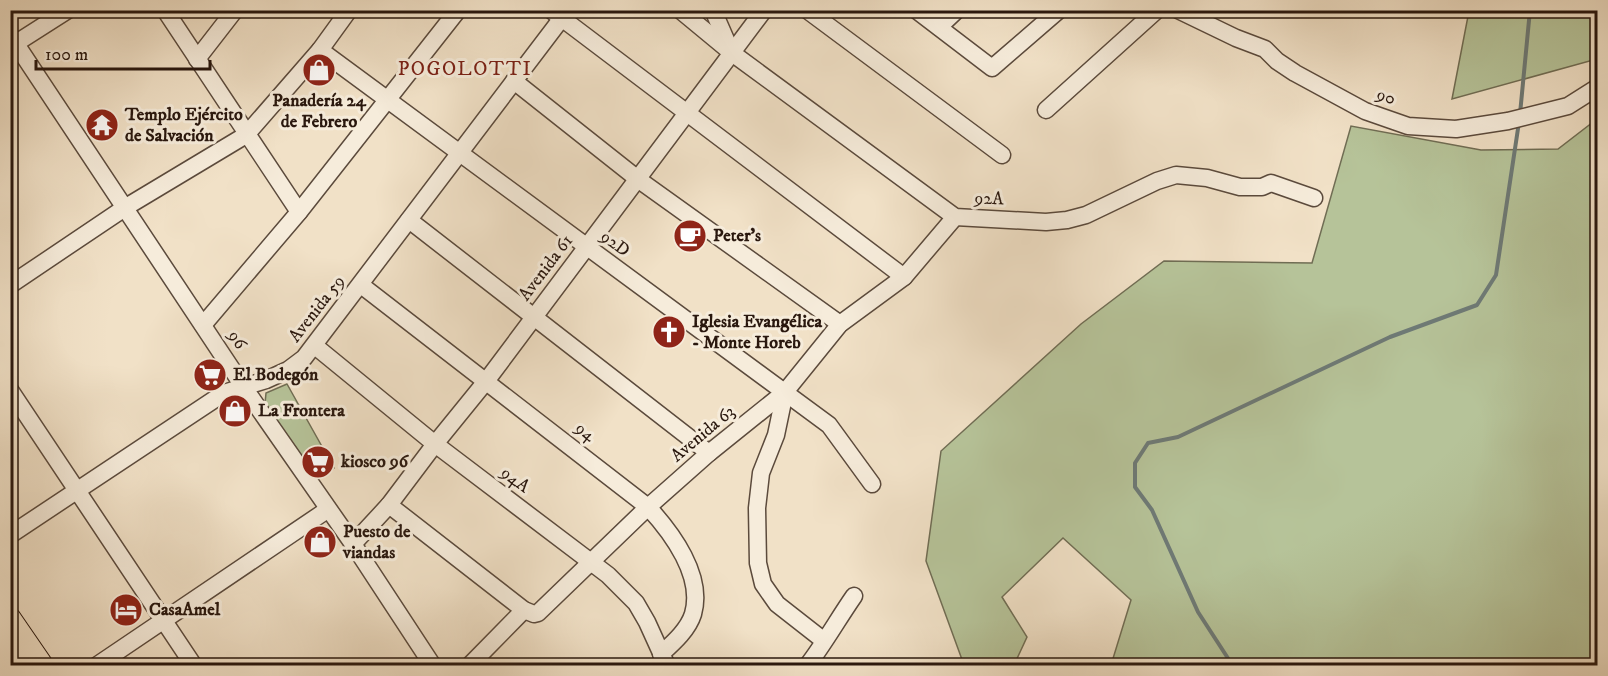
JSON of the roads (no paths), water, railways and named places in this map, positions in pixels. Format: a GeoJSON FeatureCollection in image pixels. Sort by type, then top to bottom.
{"type":"FeatureCollection","features":[{"type":"Feature","properties":{"kind":"main road"},"geometry":{"type":"LineString","coordinates":[[10,618],[43,666]]}},
{"type":"Feature","properties":{"kind":"main road"},"geometry":{"type":"LineString","coordinates":[[10,650],[21,666]]}},
{"type":"Feature","properties":{"kind":"street"},"geometry":{"type":"LineString","coordinates":[[12,42],[68,10]]}},
{"type":"Feature","properties":{"kind":"street"},"geometry":{"type":"LineString","coordinates":[[165,10],[299,212]]}},
{"type":"Feature","properties":{"kind":"street"},"geometry":{"type":"LineString","coordinates":[[197,59],[235,10]]}},
{"type":"Feature","properties":{"kind":"street"},"geometry":{"type":"LineString","coordinates":[[10,285],[126,207],[246,135],[321,50],[349,10]]}},
{"type":"Feature","properties":{"kind":"street"},"geometry":{"type":"LineString","coordinates":[[203,325],[299,212],[458,10]]}},
{"type":"Feature","properties":{"kind":"street","name":"92A"},"geometry":{"type":"LineString","coordinates":[[681,10],[732,52],[955,217],[1046,222],[1067,220],[1086,215],[1157,181],[1176,175],[1207,178],[1240,187],[1262,187],[1270,183],[1314,198]]}},
{"type":"Feature","properties":{"kind":"street"},"geometry":{"type":"LineString","coordinates":[[713,10],[732,52]]}},
{"type":"Feature","properties":{"kind":"street","name":"Avenida 61"},"geometry":{"type":"LineString","coordinates":[[353,544],[389,505],[487,380],[639,180],[764,10]]}},
{"type":"Feature","properties":{"kind":"street"},"geometry":{"type":"LineString","coordinates":[[807,10],[1002,155]]}},
{"type":"Feature","properties":{"kind":"street"},"geometry":{"type":"LineString","coordinates":[[916,10],[992,68],[1059,10]]}},
{"type":"Feature","properties":{"kind":"street"},"geometry":{"type":"LineString","coordinates":[[939,27],[957,10]]}},
{"type":"Feature","properties":{"kind":"street"},"geometry":{"type":"LineString","coordinates":[[1046,110],[1157,10]]}},
{"type":"Feature","properties":{"kind":"street","name":"90"},"geometry":{"type":"LineString","coordinates":[[1178,10],[1236,38],[1265,49],[1277,61],[1295,73],[1365,111],[1408,126],[1455,129],[1508,121],[1568,106],[1598,87]]}},
{"type":"Feature","properties":{"kind":"street"},"geometry":{"type":"LineString","coordinates":[[560,13],[688,114],[904,277]]}},
{"type":"Feature","properties":{"kind":"street","name":"Avenida 59"},"geometry":{"type":"LineString","coordinates":[[10,535],[224,393],[266,380],[288,370],[304,358],[514,81],[560,13]]}},
{"type":"Feature","properties":{"kind":"street","name":"96"},"geometry":{"type":"LineString","coordinates":[[12,42],[126,207],[243,386],[327,510],[353,544],[433,666]]}},
{"type":"Feature","properties":{"kind":"street","name":"92D"},"geometry":{"type":"LineString","coordinates":[[321,50],[829,425],[872,484]]}},
{"type":"Feature","properties":{"kind":"street"},"geometry":{"type":"LineString","coordinates":[[514,81],[639,180],[840,324]]}},
{"type":"Feature","properties":{"kind":"street","name":"Avenida 63"},"geometry":{"type":"LineString","coordinates":[[468,666],[524,610],[534,614],[538,613],[648,507],[709,453],[784,392],[840,324],[904,277],[955,217]]}},
{"type":"Feature","properties":{"kind":"street"},"geometry":{"type":"LineString","coordinates":[[409,220],[709,453]]}},
{"type":"Feature","properties":{"kind":"street","name":"94"},"geometry":{"type":"LineString","coordinates":[[361,285],[487,380],[648,507],[668,528],[678,545],[692,580],[694,596],[693,615],[664,660]]}},
{"type":"Feature","properties":{"kind":"street","name":"94A"},"geometry":{"type":"LineString","coordinates":[[315,346],[435,444],[591,562],[623,589],[636,603],[647,622],[664,660]]}},
{"type":"Feature","properties":{"kind":"street"},"geometry":{"type":"LineString","coordinates":[[10,390],[194,666]]}},
{"type":"Feature","properties":{"kind":"street"},"geometry":{"type":"LineString","coordinates":[[784,392],[776,435],[761,473],[757,508],[758,563],[763,584],[777,604],[823,640]]}},
{"type":"Feature","properties":{"kind":"street"},"geometry":{"type":"LineString","coordinates":[[389,505],[524,610]]}},
{"type":"Feature","properties":{"kind":"street"},"geometry":{"type":"LineString","coordinates":[[96,666],[327,510]]}},
{"type":"Feature","properties":{"kind":"street"},"geometry":{"type":"LineString","coordinates":[[807,666],[854,596]]}},
{"type":"Feature","properties":{"kind":"waterway"},"geometry":{"type":"LineString","coordinates":[[1520,114],[1530,10]]}},
{"type":"Feature","properties":{"kind":"waterway"},"geometry":{"type":"LineString","coordinates":[[1233,666],[1198,612],[1152,510],[1135,487],[1135,463],[1148,443],[1178,437],[1390,337],[1477,305],[1496,275],[1519,122]]}},
{"type":"Feature","properties":{"kind":"place","name":"Panadería 24 de Febrero"},"geometry":{"type":"Point","coordinates":[319,70]}},
{"type":"Feature","properties":{"kind":"place","name":"Templo Ejército de Salvación"},"geometry":{"type":"Point","coordinates":[102,125]}},
{"type":"Feature","properties":{"kind":"place","name":"Peter’s"},"geometry":{"type":"Point","coordinates":[690,236]}},
{"type":"Feature","properties":{"kind":"place","name":"Iglesia Evangélica - Monte Horeb"},"geometry":{"type":"Point","coordinates":[669,332]}},
{"type":"Feature","properties":{"kind":"place","name":"El Bodegón"},"geometry":{"type":"Point","coordinates":[210,375]}},
{"type":"Feature","properties":{"kind":"place","name":"La Frontera"},"geometry":{"type":"Point","coordinates":[235,411]}},
{"type":"Feature","properties":{"kind":"place","name":"kiosco 96"},"geometry":{"type":"Point","coordinates":[318,462]}},
{"type":"Feature","properties":{"kind":"place","name":"Puesto de viandas"},"geometry":{"type":"Point","coordinates":[320,542]}},
{"type":"Feature","properties":{"kind":"place","name":"CasaAmel"},"geometry":{"type":"Point","coordinates":[126,610]}},
{"type":"Feature","properties":{"kind":"district","name":"POGOLOTTI"},"geometry":{"type":"Point","coordinates":[465,69]}}]}
